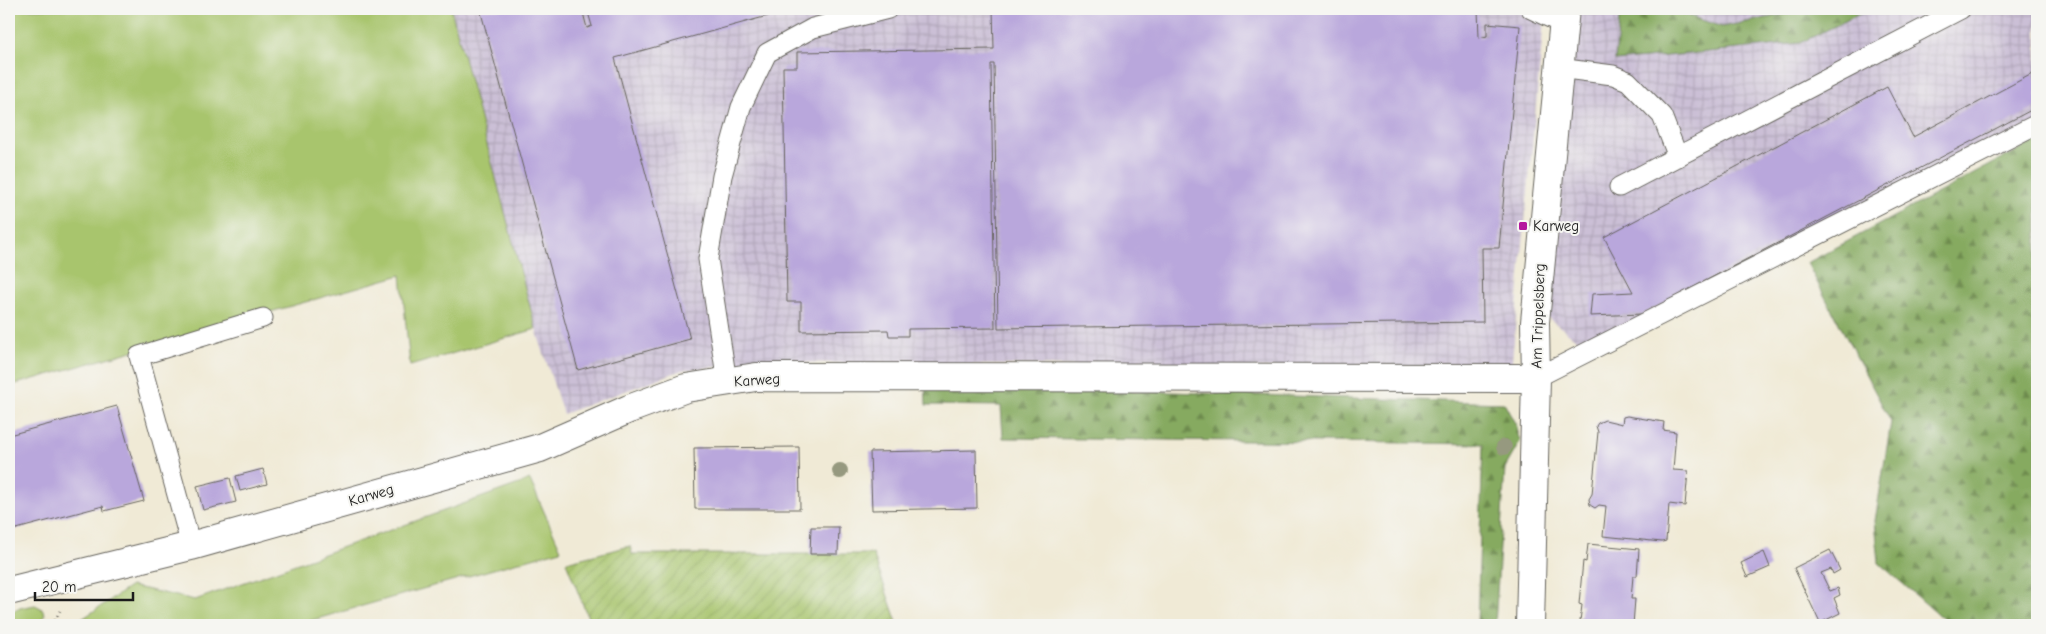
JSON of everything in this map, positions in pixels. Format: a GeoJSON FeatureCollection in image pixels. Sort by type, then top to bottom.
{"type":"FeatureCollection","features":[{"type":"Feature","properties":{"kind":"street","name":"Am Trippelsberg"},"geometry":{"type":"LineString","coordinates":[[1530,625],[1536,378],[1535,322],[1564,16]]}},
{"type":"Feature","properties":{"kind":"street","name":"Karweg"},"geometry":{"type":"LineString","coordinates":[[9,591],[191,546],[540,448],[629,409],[686,388],[756,377],[1536,378]]}},
{"type":"Feature","properties":{"kind":"lane"},"geometry":{"type":"LineString","coordinates":[[728,382],[708,259],[722,176],[741,107],[767,52],[813,28],[888,9]]}},
{"type":"Feature","properties":{"kind":"lane"},"geometry":{"type":"LineString","coordinates":[[1531,9],[1564,16]]}},
{"type":"Feature","properties":{"kind":"lane"},"geometry":{"type":"LineString","coordinates":[[1619,187],[1961,9]]}},
{"type":"Feature","properties":{"kind":"lane"},"geometry":{"type":"LineString","coordinates":[[1558,68],[1614,75],[1628,82],[1662,116],[1678,157]]}},
{"type":"Feature","properties":{"kind":"lane"},"geometry":{"type":"LineString","coordinates":[[1536,378],[2037,124]]}},
{"type":"Feature","properties":{"kind":"lane"},"geometry":{"type":"LineString","coordinates":[[191,546],[139,356],[262,318]]}},
{"type":"Feature","properties":{"kind":"shaded area"},"geometry":{"type":"Polygon","coordinates":[[[451,9],[1545,9],[1511,371],[771,362],[682,370],[563,414],[536,329],[451,9]]]}},
{"type":"Feature","properties":{"kind":"shaded area"},"geometry":{"type":"Polygon","coordinates":[[[1578,9],[2037,9],[2037,130],[1588,348],[1547,317],[1578,9]]]}},
{"type":"Feature","properties":{"kind":"green space"},"geometry":{"type":"Polygon","coordinates":[[[9,9],[451,9],[536,329],[410,366],[401,275],[9,386],[9,9]]]}},
{"type":"Feature","properties":{"kind":"green space"},"geometry":{"type":"Polygon","coordinates":[[[1620,9],[1678,9],[1678,12],[1722,27],[1811,9],[1870,9],[1800,43],[1615,61],[1620,9]]]}},
{"type":"Feature","properties":{"kind":"green space"},"geometry":{"type":"Polygon","coordinates":[[[2037,140],[2037,625],[1950,625],[1879,563],[1875,521],[1891,422],[1807,263],[2037,140]]]}},
{"type":"Feature","properties":{"kind":"green space"},"geometry":{"type":"Polygon","coordinates":[[[925,384],[1504,403],[1517,427],[1517,435],[1521,440],[1505,468],[1495,625],[1477,625],[1483,444],[1003,438],[1001,406],[926,405],[925,384]]]}},
{"type":"Feature","properties":{"kind":"green space"},"geometry":{"type":"Polygon","coordinates":[[[530,480],[561,550],[295,625],[73,625],[131,586],[195,600],[530,480]]]}},
{"type":"Feature","properties":{"kind":"green space"},"geometry":{"type":"Polygon","coordinates":[[[630,546],[632,554],[873,554],[898,625],[591,625],[566,562],[630,546]]]}},
{"type":"Feature","properties":{"kind":"green space"},"geometry":{"type":"Polygon","coordinates":[[[35,605],[41,608],[45,614],[39,622],[30,625],[9,625],[9,613],[20,608],[35,605]]]}},
{"type":"Feature","properties":{"kind":"building"},"geometry":{"type":"Polygon","coordinates":[[[480,9],[582,9],[587,28],[592,26],[587,9],[793,9],[615,58],[690,339],[578,370],[480,9]]]}},
{"type":"Feature","properties":{"kind":"building"},"geometry":{"type":"Polygon","coordinates":[[[993,9],[1478,9],[1479,38],[1487,36],[1487,23],[1520,26],[1499,248],[1482,248],[1483,322],[998,328],[994,64],[991,64],[995,328],[908,329],[908,336],[889,336],[888,330],[801,331],[801,302],[787,302],[783,67],[797,67],[797,52],[994,49],[993,9]]]}},
{"type":"Feature","properties":{"kind":"building"},"geometry":{"type":"Polygon","coordinates":[[[2032,74],[2037,83],[2037,107],[1642,314],[1590,316],[1592,294],[1633,292],[1604,237],[1887,87],[1913,137],[2032,74]]]}},
{"type":"Feature","properties":{"kind":"building"},"geometry":{"type":"Polygon","coordinates":[[[117,406],[144,501],[104,511],[103,506],[9,531],[9,435],[117,406]]]}},
{"type":"Feature","properties":{"kind":"building"},"geometry":{"type":"Polygon","coordinates":[[[1623,417],[1664,422],[1663,430],[1676,432],[1673,470],[1688,471],[1685,506],[1669,504],[1666,541],[1603,536],[1606,506],[1599,505],[1595,508],[1590,505],[1589,499],[1592,494],[1598,432],[1596,426],[1605,420],[1622,424],[1623,417]]]}},
{"type":"Feature","properties":{"kind":"building"},"geometry":{"type":"Polygon","coordinates":[[[799,447],[800,509],[695,509],[694,448],[799,447]]]}},
{"type":"Feature","properties":{"kind":"building"},"geometry":{"type":"Polygon","coordinates":[[[976,450],[977,508],[872,510],[870,452],[976,450]]]}},
{"type":"Feature","properties":{"kind":"building"},"geometry":{"type":"Polygon","coordinates":[[[263,469],[267,484],[240,491],[236,476],[263,469]]]}},
{"type":"Feature","properties":{"kind":"building"},"geometry":{"type":"Polygon","coordinates":[[[230,478],[236,502],[203,510],[197,486],[230,478]]]}},
{"type":"Feature","properties":{"kind":"building"},"geometry":{"type":"Polygon","coordinates":[[[811,527],[839,527],[838,554],[810,554],[811,527]]]}},
{"type":"Feature","properties":{"kind":"building"},"geometry":{"type":"Polygon","coordinates":[[[1588,544],[1639,549],[1637,576],[1633,576],[1631,599],[1635,599],[1633,625],[1580,621],[1582,605],[1579,604],[1583,561],[1586,562],[1588,544]]]}},
{"type":"Feature","properties":{"kind":"building"},"geometry":{"type":"Polygon","coordinates":[[[1830,550],[1840,570],[1833,574],[1831,569],[1821,573],[1830,591],[1838,588],[1840,595],[1834,598],[1840,613],[1820,623],[1794,568],[1830,550]]]}},
{"type":"Feature","properties":{"kind":"building"},"geometry":{"type":"Polygon","coordinates":[[[1764,552],[1770,567],[1747,577],[1741,563],[1764,552]]]}},
{"type":"Feature","properties":{"kind":"place","name":"Karweg"},"geometry":{"type":"Point","coordinates":[1523,226]}}]}
